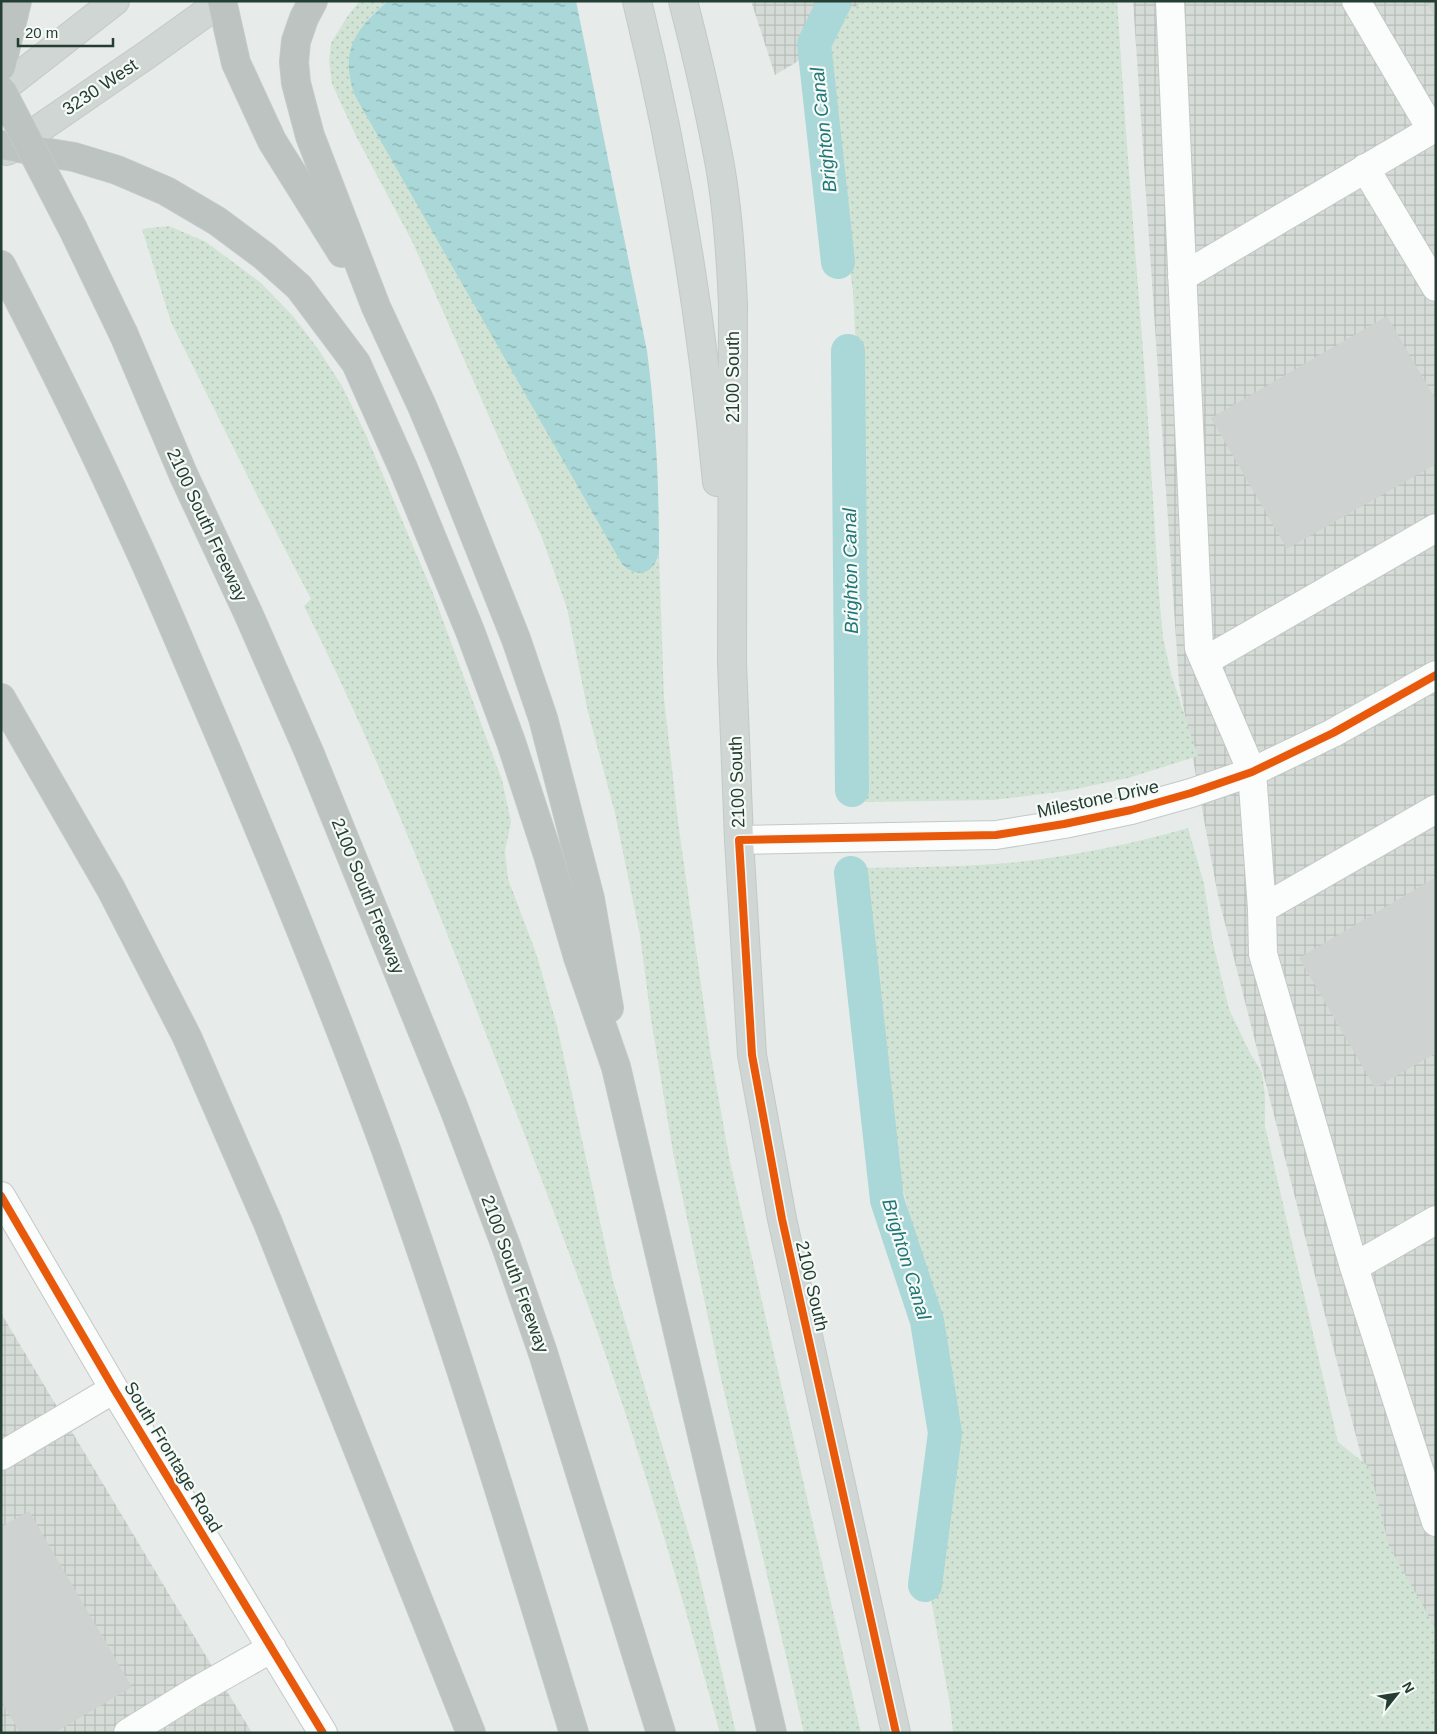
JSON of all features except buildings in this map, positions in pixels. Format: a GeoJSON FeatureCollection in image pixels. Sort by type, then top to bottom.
{"type":"FeatureCollection","features":[{"type":"Feature","properties":{"kind":"highway"},"geometry":{"type":"LineString","coordinates":[[1,67],[17,1]]}},
{"type":"Feature","properties":{"kind":"highway"},"geometry":{"type":"LineString","coordinates":[[222,1],[236,63],[272,141],[376,307]]}},
{"type":"Feature","properties":{"kind":"highway"},"geometry":{"type":"LineString","coordinates":[[313,1],[304,18],[296,41],[294,62],[296,83],[310,136],[376,307],[446,463],[516,639],[543,718],[590,899],[607,994],[616,1067]]}},
{"type":"Feature","properties":{"kind":"highway","name":"2100 South Freeway"},"geometry":{"type":"LineString","coordinates":[[1,90],[74,230],[124,335],[184,476],[310,752],[454,1106],[543,1353],[661,1733]]}},
{"type":"Feature","properties":{"kind":"highway"},"geometry":{"type":"LineString","coordinates":[[5,148],[74,157],[117,170],[166,191],[217,221],[264,256],[299,287],[356,363],[403,468],[470,631],[511,742],[548,855],[578,957],[616,1067],[772,1733]]}},
{"type":"Feature","properties":{"kind":"highway"},"geometry":{"type":"LineString","coordinates":[[1,265],[56,372],[132,531],[257,820],[346,1042],[385,1148],[468,1388],[574,1733]]}},
{"type":"Feature","properties":{"kind":"highway"},"geometry":{"type":"LineString","coordinates":[[1,698],[111,889],[187,1037],[268,1224],[471,1733]]}},
{"type":"Feature","properties":{"kind":"main road"},"geometry":{"type":"LineString","coordinates":[[1,90],[115,1]]}},
{"type":"Feature","properties":{"kind":"main road","name":"3230 West"},"geometry":{"type":"LineString","coordinates":[[5,148],[148,54],[222,1]]}},
{"type":"Feature","properties":{"kind":"main road"},"geometry":{"type":"LineString","coordinates":[[637,1],[667,133],[689,258],[715,462],[732,663]]}},
{"type":"Feature","properties":{"kind":"main road","name":"2100 South"},"geometry":{"type":"LineString","coordinates":[[683,1],[720,167],[730,257],[733,304],[732,663],[739,840],[754,1065],[782,1219],[896,1733]]}},
{"type":"Feature","properties":{"kind":"street"},"geometry":{"type":"LineString","coordinates":[[1170,1],[1199,648],[1252,772],[1262,909],[1263,954],[1354,1267],[1436,1522]]}},
{"type":"Feature","properties":{"kind":"street"},"geometry":{"type":"LineString","coordinates":[[1182,277],[1433,128],[1356,1]]}},
{"type":"Feature","properties":{"kind":"street"},"geometry":{"type":"LineString","coordinates":[[1365,168],[1436,287]]}},
{"type":"Feature","properties":{"kind":"street"},"geometry":{"type":"LineString","coordinates":[[1205,661],[1436,528]]}},
{"type":"Feature","properties":{"kind":"street","name":"Milestone Drive"},"geometry":{"type":"LineString","coordinates":[[739,840],[996,835],[1064,824],[1130,810],[1192,793],[1252,772],[1333,734],[1436,674]]}},
{"type":"Feature","properties":{"kind":"street"},"geometry":{"type":"LineString","coordinates":[[1262,909],[1436,810]]}},
{"type":"Feature","properties":{"kind":"street","name":"South Frontage Road"},"geometry":{"type":"LineString","coordinates":[[1,1196],[114,1389],[323,1733]]}},
{"type":"Feature","properties":{"kind":"street"},"geometry":{"type":"LineString","coordinates":[[1354,1267],[1436,1220]]}},
{"type":"Feature","properties":{"kind":"street"},"geometry":{"type":"LineString","coordinates":[[1,1456],[114,1389]]}},
{"type":"Feature","properties":{"kind":"street"},"geometry":{"type":"LineString","coordinates":[[128,1733],[191,1694],[272,1648]]}},
{"type":"Feature","properties":{"kind":"shaded area"},"geometry":{"type":"Polygon","coordinates":[[[751,1],[898,1],[775,75],[751,1]]]}},
{"type":"Feature","properties":{"kind":"shaded area"},"geometry":{"type":"Polygon","coordinates":[[[1133,1],[1436,1],[1436,1638],[1382,1538],[1218,896],[1179,683],[1133,1]]]}},
{"type":"Feature","properties":{"kind":"shaded area"},"geometry":{"type":"Polygon","coordinates":[[[1,1313],[252,1733],[1,1733],[1,1313]]]}},
{"type":"Feature","properties":{"kind":"green space"},"geometry":{"type":"Polygon","coordinates":[[[360,1],[388,1],[367,20],[355,39],[350,57],[350,76],[354,94],[657,562],[659,554],[664,698],[678,822],[711,1056],[730,1162],[861,1733],[804,1733],[720,1374],[673,1152],[651,1019],[640,935],[615,813],[588,712],[567,608],[541,535],[413,243],[356,136],[332,84],[329,61],[331,43],[349,14],[360,1]]]}},
{"type":"Feature","properties":{"kind":"green space"},"geometry":{"type":"Polygon","coordinates":[[[865,1],[1117,1],[1163,638],[1171,674],[1198,756],[1128,778],[1066,791],[993,800],[865,802],[861,447],[853,291],[821,51],[834,26],[846,12],[865,1]]]}},
{"type":"Feature","properties":{"kind":"green space"},"geometry":{"type":"Polygon","coordinates":[[[169,226],[206,242],[261,283],[293,316],[318,349],[342,386],[366,435],[432,591],[502,780],[511,822],[505,851],[508,879],[536,953],[557,1026],[613,1281],[694,1552],[736,1733],[720,1733],[661,1526],[606,1356],[539,1171],[422,872],[378,764],[304,606],[311,599],[171,322],[142,229],[169,226]]]}},
{"type":"Feature","properties":{"kind":"green space"},"geometry":{"type":"Polygon","coordinates":[[[1188,828],[1204,884],[1213,943],[1229,1009],[1262,1073],[1265,1095],[1265,1126],[1338,1442],[1369,1467],[1389,1546],[1436,1629],[1436,1733],[953,1733],[950,1705],[930,1593],[956,1448],[950,1371],[901,1182],[863,900],[863,868],[966,866],[1027,861],[1109,848],[1188,828]]]}},
{"type":"Feature","properties":{"kind":"water"},"geometry":{"type":"Polygon","coordinates":[[[388,1],[576,1],[647,351],[656,452],[659,554],[649,570],[639,573],[633,572],[622,564],[354,94],[349,65],[353,41],[367,21],[388,1]]]}},
{"type":"Feature","properties":{"kind":"waterway","name":"Brighton Canal"},"geometry":{"type":"LineString","coordinates":[[835,1],[814,44],[838,262]]}},
{"type":"Feature","properties":{"kind":"waterway","name":"Brighton Canal"},"geometry":{"type":"LineString","coordinates":[[848,351],[852,790]]}},
{"type":"Feature","properties":{"kind":"waterway","name":"Brighton Canal"},"geometry":{"type":"LineString","coordinates":[[851,873],[887,1200],[927,1321],[945,1433],[925,1585]]}},
{"type":"Feature","properties":{"kind":"cycle path"},"geometry":{"type":"LineString","coordinates":[[896,1733],[782,1219],[752,1055],[739,840],[996,835],[1064,824],[1131,810],[1191,793],[1252,772],[1333,733],[1436,675]]}},
{"type":"Feature","properties":{"kind":"cycle path"},"geometry":{"type":"LineString","coordinates":[[1,1196],[114,1389],[323,1733]]}}]}
